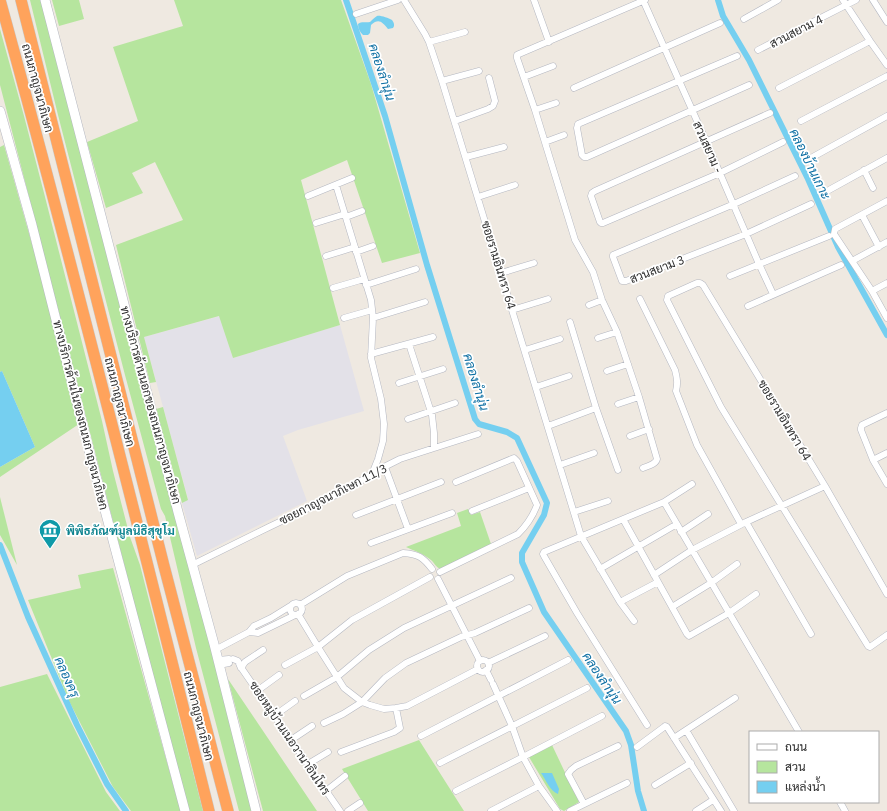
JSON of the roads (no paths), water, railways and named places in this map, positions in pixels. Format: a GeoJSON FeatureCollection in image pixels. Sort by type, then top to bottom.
{"type":"FeatureCollection","features":[{"type":"Feature","properties":{"kind":"highway","name":"ถนนกาญจนาภิเษก"},"geometry":{"type":"LineString","coordinates":[[0,0],[55,204],[154,585],[209,811]]}},
{"type":"Feature","properties":{"kind":"highway","name":"ถนนกาญจนาภิเษก"},"geometry":{"type":"LineString","coordinates":[[21,0],[164,566],[228,811]]}},
{"type":"Feature","properties":{"kind":"main road","name":"ทางบริการด้านนอกของถนนกาญจนาภิเษก"},"geometry":{"type":"LineString","coordinates":[[45,0],[256,811]]}},
{"type":"Feature","properties":{"kind":"main road","name":"ทางบริการด้านในของถนนกาญจนาภิเษก"},"geometry":{"type":"LineString","coordinates":[[0,111],[32,225],[90,454],[185,811]]}},
{"type":"Feature","properties":{"kind":"street"},"geometry":{"type":"LineString","coordinates":[[356,14],[403,0]]}},
{"type":"Feature","properties":{"kind":"street","name":"ซอยรามอินทรา 64"},"geometry":{"type":"LineString","coordinates":[[403,0],[429,42],[455,120],[582,536],[620,602],[634,621]]}},
{"type":"Feature","properties":{"kind":"street"},"geometry":{"type":"LineString","coordinates":[[534,0],[548,42]]}},
{"type":"Feature","properties":{"kind":"street"},"geometry":{"type":"LineString","coordinates":[[643,468],[655,463],[658,459],[617,332],[602,300],[592,272],[575,240],[517,55],[644,0]]}},
{"type":"Feature","properties":{"kind":"street","name":"สวนสยาม -"},"geometry":{"type":"LineString","coordinates":[[644,0],[759,264],[774,294]]}},
{"type":"Feature","properties":{"kind":"street"},"geometry":{"type":"LineString","coordinates":[[744,19],[778,0]]}},
{"type":"Feature","properties":{"kind":"street","name":"สวนสยาม 4"},"geometry":{"type":"LineString","coordinates":[[758,50],[845,3],[856,0]]}},
{"type":"Feature","properties":{"kind":"street"},"geometry":{"type":"LineString","coordinates":[[873,0],[887,22]]}},
{"type":"Feature","properties":{"kind":"street"},"geometry":{"type":"LineString","coordinates":[[845,3],[870,41],[886,61]]}},
{"type":"Feature","properties":{"kind":"street"},"geometry":{"type":"LineString","coordinates":[[574,88],[720,23]]}},
{"type":"Feature","properties":{"kind":"street"},"geometry":{"type":"LineString","coordinates":[[429,42],[465,32]]}},
{"type":"Feature","properties":{"kind":"street"},"geometry":{"type":"LineString","coordinates":[[779,88],[870,41]]}},
{"type":"Feature","properties":{"kind":"street"},"geometry":{"type":"LineString","coordinates":[[737,56],[578,124],[577,128],[582,155],[584,157],[587,156],[749,85]]}},
{"type":"Feature","properties":{"kind":"street"},"geometry":{"type":"LineString","coordinates":[[524,77],[553,66]]}},
{"type":"Feature","properties":{"kind":"street"},"geometry":{"type":"LineString","coordinates":[[442,81],[479,71]]}},
{"type":"Feature","properties":{"kind":"street"},"geometry":{"type":"LineString","coordinates":[[801,121],[887,76]]}},
{"type":"Feature","properties":{"kind":"street"},"geometry":{"type":"LineString","coordinates":[[455,120],[493,106],[495,102],[489,78]]}},
{"type":"Feature","properties":{"kind":"street"},"geometry":{"type":"LineString","coordinates":[[535,110],[556,103]]}},
{"type":"Feature","properties":{"kind":"street"},"geometry":{"type":"LineString","coordinates":[[770,113],[592,193],[591,196],[600,222],[603,223],[720,173],[783,142]]}},
{"type":"Feature","properties":{"kind":"street"},"geometry":{"type":"LineString","coordinates":[[811,158],[887,116]]}},
{"type":"Feature","properties":{"kind":"street"},"geometry":{"type":"LineString","coordinates":[[545,142],[564,135]]}},
{"type":"Feature","properties":{"kind":"street"},"geometry":{"type":"LineString","coordinates":[[466,157],[504,147]]}},
{"type":"Feature","properties":{"kind":"street"},"geometry":{"type":"LineString","coordinates":[[829,190],[887,158]]}},
{"type":"Feature","properties":{"kind":"street"},"geometry":{"type":"LineString","coordinates":[[864,170],[873,188]]}},
{"type":"Feature","properties":{"kind":"street","name":"สวนสยาม 3"},"geometry":{"type":"LineString","coordinates":[[795,176],[734,204],[613,255],[622,281],[626,281],[746,234],[811,204]]}},
{"type":"Feature","properties":{"kind":"street"},"geometry":{"type":"LineString","coordinates":[[308,196],[352,178]]}},
{"type":"Feature","properties":{"kind":"street"},"geometry":{"type":"LineString","coordinates":[[336,185],[372,310],[370,358],[381,399],[384,424],[383,441],[372,474]]}},
{"type":"Feature","properties":{"kind":"street"},"geometry":{"type":"LineString","coordinates":[[478,197],[515,185]]}},
{"type":"Feature","properties":{"kind":"street"},"geometry":{"type":"LineString","coordinates":[[887,202],[835,229],[834,234],[872,291],[887,318]]}},
{"type":"Feature","properties":{"kind":"street"},"geometry":{"type":"LineString","coordinates":[[316,223],[362,211]]}},
{"type":"Feature","properties":{"kind":"street"},"geometry":{"type":"LineString","coordinates":[[862,215],[879,246]]}},
{"type":"Feature","properties":{"kind":"street"},"geometry":{"type":"LineString","coordinates":[[730,276],[829,236]]}},
{"type":"Feature","properties":{"kind":"street"},"geometry":{"type":"LineString","coordinates":[[852,261],[887,242]]}},
{"type":"Feature","properties":{"kind":"street"},"geometry":{"type":"LineString","coordinates":[[326,256],[373,246]]}},
{"type":"Feature","properties":{"kind":"street"},"geometry":{"type":"LineString","coordinates":[[501,273],[534,263]]}},
{"type":"Feature","properties":{"kind":"street"},"geometry":{"type":"LineString","coordinates":[[748,306],[842,265]]}},
{"type":"Feature","properties":{"kind":"street"},"geometry":{"type":"LineString","coordinates":[[333,288],[365,282],[416,269]]}},
{"type":"Feature","properties":{"kind":"street","name":"ซอยรามอินทรา 64"},"geometry":{"type":"LineString","coordinates":[[887,594],[825,486],[703,285],[697,283],[668,296],[667,300],[721,407],[869,647],[887,635]]}},
{"type":"Feature","properties":{"kind":"street"},"geometry":{"type":"LineString","coordinates":[[872,291],[887,283]]}},
{"type":"Feature","properties":{"kind":"street"},"geometry":{"type":"LineString","coordinates":[[512,310],[548,299]]}},
{"type":"Feature","properties":{"kind":"street"},"geometry":{"type":"LineString","coordinates":[[640,299],[675,370],[678,380],[676,391],[697,445],[811,634]]}},
{"type":"Feature","properties":{"kind":"street"},"geometry":{"type":"LineString","coordinates":[[589,305],[602,300]]}},
{"type":"Feature","properties":{"kind":"street"},"geometry":{"type":"LineString","coordinates":[[372,318],[425,302]]}},
{"type":"Feature","properties":{"kind":"street"},"geometry":{"type":"LineString","coordinates":[[344,318],[372,310]]}},
{"type":"Feature","properties":{"kind":"street"},"geometry":{"type":"LineString","coordinates":[[570,322],[596,408],[618,470]]}},
{"type":"Feature","properties":{"kind":"street"},"geometry":{"type":"LineString","coordinates":[[598,338],[617,332]]}},
{"type":"Feature","properties":{"kind":"street"},"geometry":{"type":"LineString","coordinates":[[371,354],[433,337]]}},
{"type":"Feature","properties":{"kind":"street"},"geometry":{"type":"LineString","coordinates":[[525,350],[560,339]]}},
{"type":"Feature","properties":{"kind":"street"},"geometry":{"type":"LineString","coordinates":[[409,344],[430,411],[434,433],[434,448]]}},
{"type":"Feature","properties":{"kind":"street"},"geometry":{"type":"LineString","coordinates":[[607,371],[628,364]]}},
{"type":"Feature","properties":{"kind":"street"},"geometry":{"type":"LineString","coordinates":[[399,383],[443,368]]}},
{"type":"Feature","properties":{"kind":"street"},"geometry":{"type":"LineString","coordinates":[[536,387],[569,376]]}},
{"type":"Feature","properties":{"kind":"street"},"geometry":{"type":"LineString","coordinates":[[618,404],[639,397]]}},
{"type":"Feature","properties":{"kind":"street"},"geometry":{"type":"LineString","coordinates":[[408,419],[455,402]]}},
{"type":"Feature","properties":{"kind":"street"},"geometry":{"type":"LineString","coordinates":[[548,426],[596,408]]}},
{"type":"Feature","properties":{"kind":"street"},"geometry":{"type":"LineString","coordinates":[[887,412],[862,425],[861,428],[873,460],[887,484]]}},
{"type":"Feature","properties":{"kind":"street"},"geometry":{"type":"LineString","coordinates":[[630,436],[649,430]]}},
{"type":"Feature","properties":{"kind":"street","name":"ซอยกาญจนาภิเษก 11/3"},"geometry":{"type":"LineString","coordinates":[[192,565],[338,494],[400,459],[478,434]]}},
{"type":"Feature","properties":{"kind":"street"},"geometry":{"type":"LineString","coordinates":[[560,465],[594,453]]}},
{"type":"Feature","properties":{"kind":"street"},"geometry":{"type":"LineString","coordinates":[[873,460],[887,453]]}},
{"type":"Feature","properties":{"kind":"street"},"geometry":{"type":"LineString","coordinates":[[440,572],[518,534],[524,528],[537,505],[517,461],[514,458],[456,482]]}},
{"type":"Feature","properties":{"kind":"street"},"geometry":{"type":"LineString","coordinates":[[385,467],[408,529]]}},
{"type":"Feature","properties":{"kind":"street"},"geometry":{"type":"LineString","coordinates":[[356,515],[441,482]]}},
{"type":"Feature","properties":{"kind":"street"},"geometry":{"type":"LineString","coordinates":[[647,725],[577,613],[544,556],[544,552],[664,502],[692,484]]}},
{"type":"Feature","properties":{"kind":"street"},"geometry":{"type":"LineString","coordinates":[[654,575],[692,550],[781,505],[825,486]]}},
{"type":"Feature","properties":{"kind":"street"},"geometry":{"type":"LineString","coordinates":[[472,511],[529,488]]}},
{"type":"Feature","properties":{"kind":"street"},"geometry":{"type":"LineString","coordinates":[[574,512],[608,501]]}},
{"type":"Feature","properties":{"kind":"street"},"geometry":{"type":"LineString","coordinates":[[664,502],[797,731]]}},
{"type":"Feature","properties":{"kind":"street"},"geometry":{"type":"LineString","coordinates":[[370,543],[452,513]]}},
{"type":"Feature","properties":{"kind":"street"},"geometry":{"type":"LineString","coordinates":[[681,532],[708,514]]}},
{"type":"Feature","properties":{"kind":"street"},"geometry":{"type":"LineString","coordinates":[[623,519],[689,636],[729,613],[756,594]]}},
{"type":"Feature","properties":{"kind":"street"},"geometry":{"type":"LineString","coordinates":[[600,569],[676,524]]}},
{"type":"Feature","properties":{"kind":"street"},"geometry":{"type":"LineString","coordinates":[[215,650],[250,632],[254,626],[295,603],[300,605],[347,576],[403,553],[412,553],[419,556],[427,562],[432,569]]}},
{"type":"Feature","properties":{"kind":"street"},"geometry":{"type":"LineString","coordinates":[[672,607],[711,583],[737,564]]}},
{"type":"Feature","properties":{"kind":"street"},"geometry":{"type":"LineString","coordinates":[[432,569],[438,569],[440,572]]}},
{"type":"Feature","properties":{"kind":"street"},"geometry":{"type":"LineString","coordinates":[[430,577],[430,572],[432,569]]}},
{"type":"Feature","properties":{"kind":"street"},"geometry":{"type":"LineString","coordinates":[[440,572],[440,577],[438,579],[480,660]]}},
{"type":"Feature","properties":{"kind":"street"},"geometry":{"type":"LineString","coordinates":[[430,577],[434,580],[438,579]]}},
{"type":"Feature","properties":{"kind":"street"},"geometry":{"type":"LineString","coordinates":[[285,666],[318,647],[352,620],[430,577]]}},
{"type":"Feature","properties":{"kind":"street"},"geometry":{"type":"LineString","coordinates":[[304,696],[337,677],[369,650],[404,628],[511,578]]}},
{"type":"Feature","properties":{"kind":"street"},"geometry":{"type":"LineString","coordinates":[[620,602],[658,582]]}},
{"type":"Feature","properties":{"kind":"street"},"geometry":{"type":"LineString","coordinates":[[292,605],[290,610],[292,614],[297,615],[344,688],[362,702],[384,709],[407,706],[478,669]]}},
{"type":"Feature","properties":{"kind":"street"},"geometry":{"type":"LineString","coordinates":[[250,632],[258,633],[297,615],[302,610],[300,605]]}},
{"type":"Feature","properties":{"kind":"street"},"geometry":{"type":"LineString","coordinates":[[324,723],[343,714],[362,702],[385,678],[406,663],[461,637],[475,633],[529,608]]}},
{"type":"Feature","properties":{"kind":"street"},"geometry":{"type":"LineString","coordinates":[[488,663],[545,636]]}},
{"type":"Feature","properties":{"kind":"street"},"geometry":{"type":"LineString","coordinates":[[218,662],[245,662],[264,650]]}},
{"type":"Feature","properties":{"kind":"street"},"geometry":{"type":"LineString","coordinates":[[480,660],[484,660],[488,663]]}},
{"type":"Feature","properties":{"kind":"street"},"geometry":{"type":"LineString","coordinates":[[478,669],[477,665],[480,660]]}},
{"type":"Feature","properties":{"kind":"street"},"geometry":{"type":"LineString","coordinates":[[421,736],[568,660]]}},
{"type":"Feature","properties":{"kind":"street","name":"ซอยหมู่บ้านเนอวานาอินโทร"},"geometry":{"type":"LineString","coordinates":[[234,663],[257,690],[340,811]]}},
{"type":"Feature","properties":{"kind":"street"},"geometry":{"type":"LineString","coordinates":[[488,663],[486,670],[512,726],[523,757],[539,786],[557,811]]}},
{"type":"Feature","properties":{"kind":"street"},"geometry":{"type":"LineString","coordinates":[[478,669],[483,672],[486,670]]}},
{"type":"Feature","properties":{"kind":"street"},"geometry":{"type":"LineString","coordinates":[[257,690],[279,675]]}},
{"type":"Feature","properties":{"kind":"street"},"geometry":{"type":"LineString","coordinates":[[440,763],[587,688]]}},
{"type":"Feature","properties":{"kind":"street"},"geometry":{"type":"LineString","coordinates":[[674,738],[735,698]]}},
{"type":"Feature","properties":{"kind":"street"},"geometry":{"type":"LineString","coordinates":[[274,716],[295,701]]}},
{"type":"Feature","properties":{"kind":"street"},"geometry":{"type":"LineString","coordinates":[[341,752],[394,732],[400,728],[396,708]]}},
{"type":"Feature","properties":{"kind":"street"},"geometry":{"type":"LineString","coordinates":[[456,791],[602,716]]}},
{"type":"Feature","properties":{"kind":"street"},"geometry":{"type":"LineString","coordinates":[[291,740],[312,726]]}},
{"type":"Feature","properties":{"kind":"street"},"geometry":{"type":"LineString","coordinates":[[637,747],[665,726],[691,763],[721,811]]}},
{"type":"Feature","properties":{"kind":"street"},"geometry":{"type":"LineString","coordinates":[[686,730],[734,811]]}},
{"type":"Feature","properties":{"kind":"street"},"geometry":{"type":"LineString","coordinates":[[584,804],[568,774],[576,766],[618,746]]}},
{"type":"Feature","properties":{"kind":"street"},"geometry":{"type":"LineString","coordinates":[[308,764],[328,752]]}},
{"type":"Feature","properties":{"kind":"street"},"geometry":{"type":"LineString","coordinates":[[655,785],[691,763]]}},
{"type":"Feature","properties":{"kind":"street"},"geometry":{"type":"LineString","coordinates":[[326,791],[345,776]]}},
{"type":"Feature","properties":{"kind":"street"},"geometry":{"type":"LineString","coordinates":[[570,811],[627,783]]}},
{"type":"Feature","properties":{"kind":"street"},"geometry":{"type":"LineString","coordinates":[[491,811],[539,786]]}},
{"type":"Feature","properties":{"kind":"street"},"geometry":{"type":"LineString","coordinates":[[696,811],[714,800]]}},
{"type":"Feature","properties":{"kind":"street"},"geometry":{"type":"LineString","coordinates":[[348,811],[360,803]]}},
{"type":"Feature","properties":{"kind":"water"},"geometry":{"type":"Polygon","coordinates":[[[377,16],[382,16],[392,20],[394,24],[393,28],[388,29],[378,21],[371,25],[370,33],[368,35],[363,35],[359,30],[358,24],[362,22],[370,22],[377,16]]]}},
{"type":"Feature","properties":{"kind":"water"},"geometry":{"type":"Polygon","coordinates":[[[2,371],[35,447],[0,467],[0,372],[2,371]]]}},
{"type":"Feature","properties":{"kind":"water"},"geometry":{"type":"Polygon","coordinates":[[[541,773],[552,773],[559,789],[558,794],[550,788],[541,773]]]}},
{"type":"Feature","properties":{"kind":"waterway","name":"คลองลำนุ่น"},"geometry":{"type":"LineString","coordinates":[[346,0],[385,116],[427,265],[475,419],[479,424],[507,432],[517,438],[547,503],[544,515],[522,553],[522,562],[544,612],[626,731],[631,745],[638,791],[644,811]]}},
{"type":"Feature","properties":{"kind":"waterway","name":"คลองบ้านเกาะ"},"geometry":{"type":"LineString","coordinates":[[718,0],[723,16],[749,60],[808,179],[838,247],[887,335]]}},
{"type":"Feature","properties":{"kind":"waterway","name":"คลองครุ"},"geometry":{"type":"LineString","coordinates":[[0,545],[28,617],[77,725],[107,784],[126,811]]}},
{"type":"Feature","properties":{"kind":"place","name":"พิพิธภัณฑ์มูลนิธิสุขุโม"},"geometry":{"type":"Point","coordinates":[50,550]}}]}
